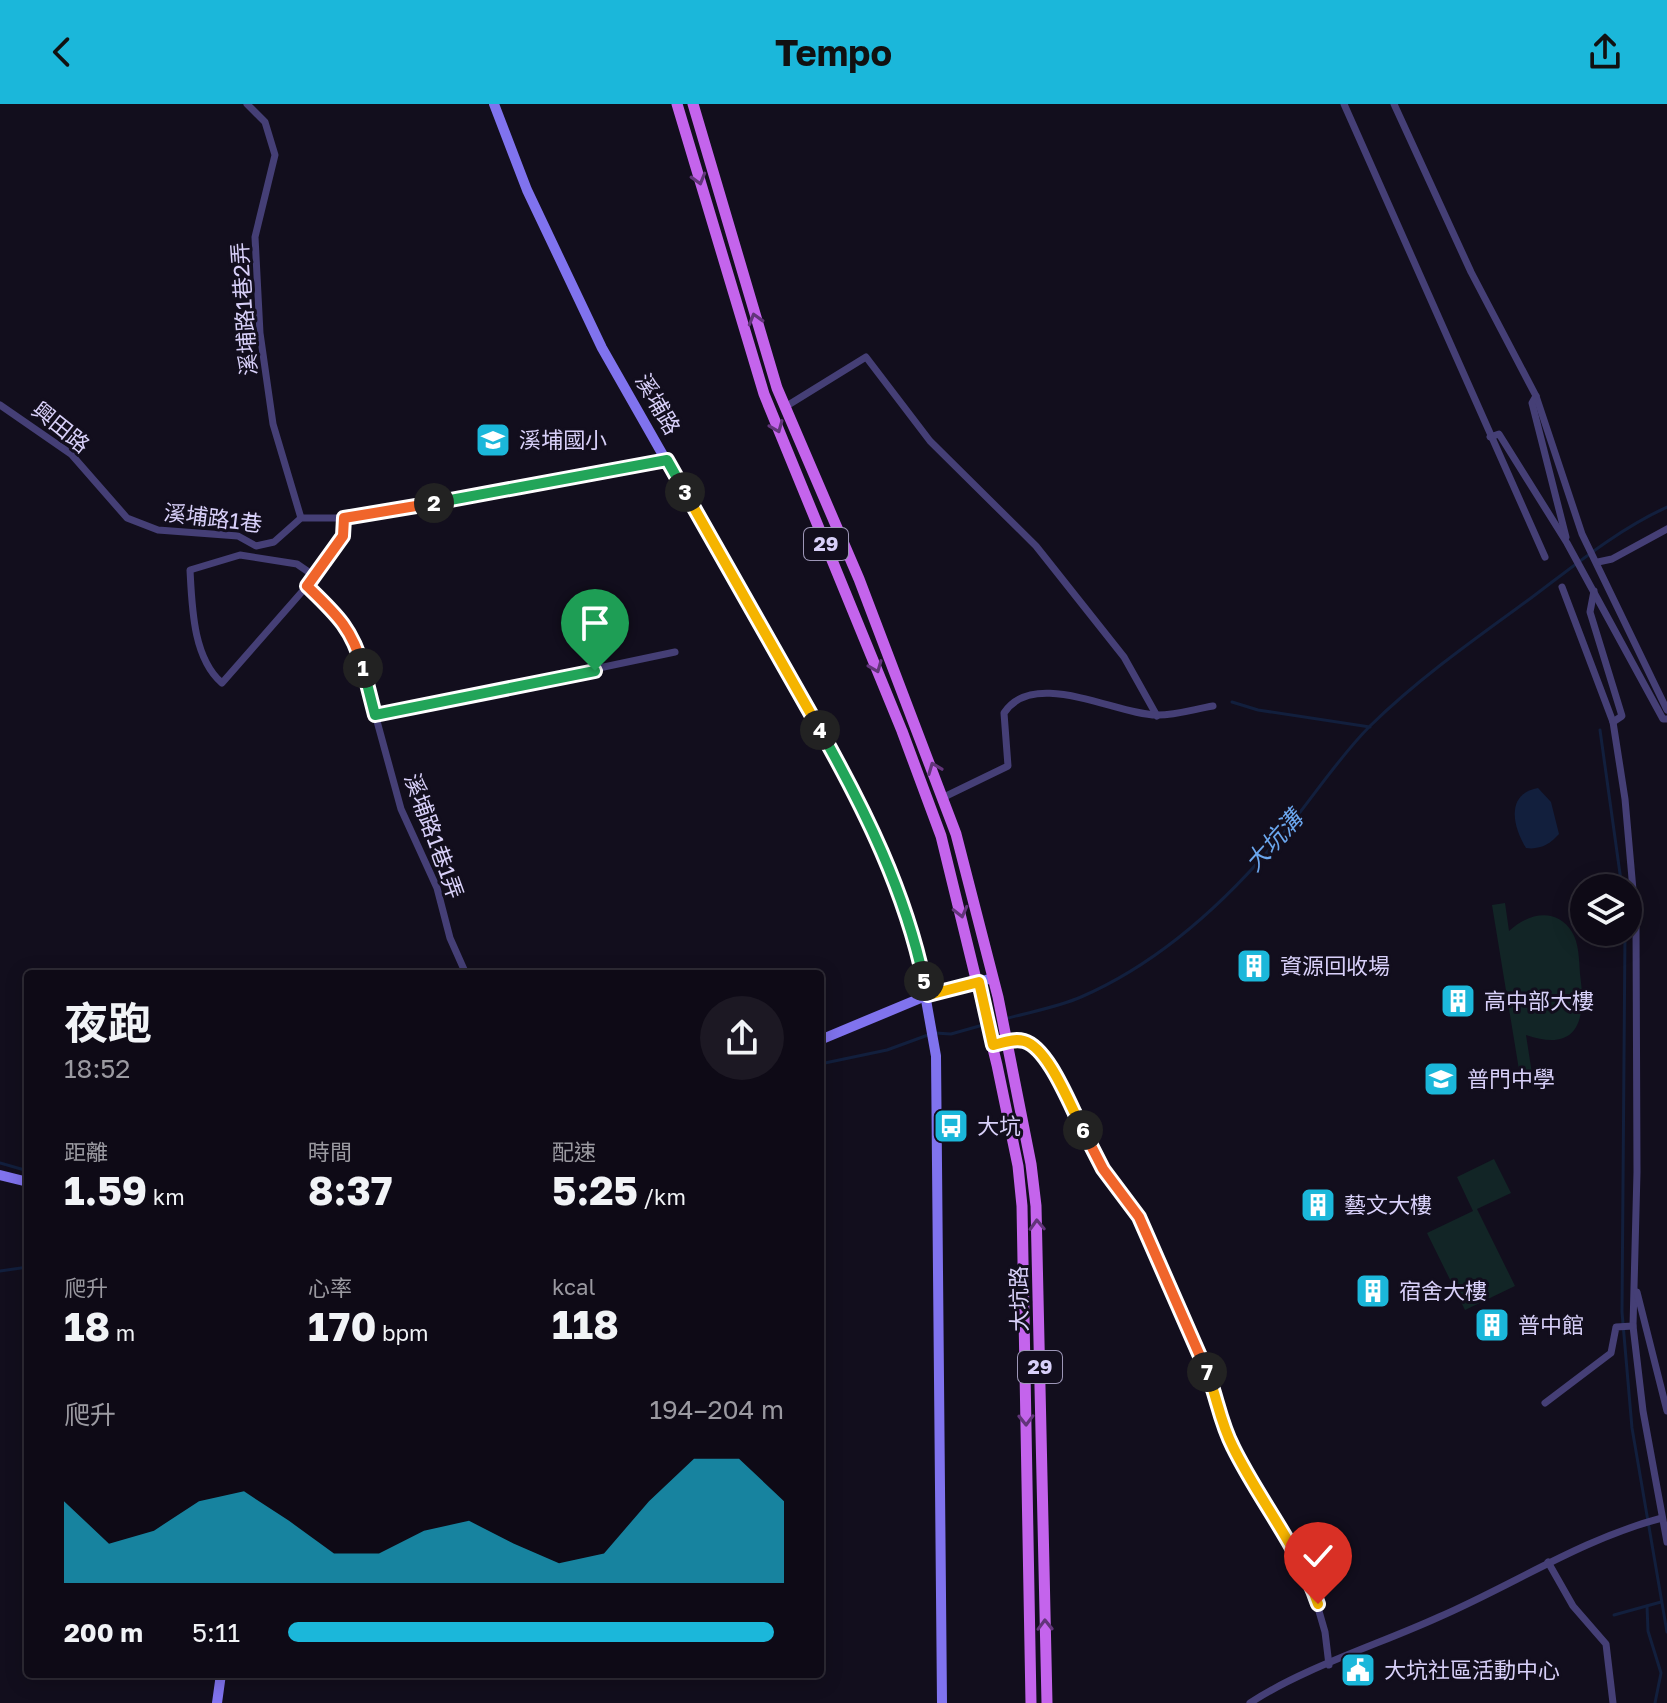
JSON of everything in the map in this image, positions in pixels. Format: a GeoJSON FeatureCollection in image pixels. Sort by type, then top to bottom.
{"type":"FeatureCollection","features":[{"type":"Feature","properties":{"kind":"main road","name":"29"},"geometry":{"type":"LineString","coordinates":[[677,104],[751,356],[925,788],[979,982],[992,1041]]}},
{"type":"Feature","properties":{"kind":"main road","name":"29"},"geometry":{"type":"LineString","coordinates":[[693,104],[764,352],[859,579],[944,797],[1007,1038]]}},
{"type":"Feature","properties":{"kind":"main road","name":"大坑路"},"geometry":{"type":"LineString","coordinates":[[1007,1038],[1036,1206],[1047,1703]]}},
{"type":"Feature","properties":{"kind":"main road","name":"大坑路"},"geometry":{"type":"LineString","coordinates":[[992,1041],[1018,1166],[1022,1206],[1031,1703]]}},
{"type":"Feature","properties":{"kind":"street","name":"溪埔路1巷2弄"},"geometry":{"type":"LineString","coordinates":[[247,104],[265,122],[275,155],[255,237],[260,333],[273,424],[301,518]]}},
{"type":"Feature","properties":{"kind":"street","name":"溪埔路"},"geometry":{"type":"LineString","coordinates":[[494,104],[527,190],[602,348],[765,629],[869,823],[915,938],[928,995],[936,1056],[942,1703]]}},
{"type":"Feature","properties":{"kind":"street"},"geometry":{"type":"LineString","coordinates":[[1344,104],[1545,557]]}},
{"type":"Feature","properties":{"kind":"street"},"geometry":{"type":"LineString","coordinates":[[1394,104],[1471,272],[1536,396],[1582,534],[1667,710]]}},
{"type":"Feature","properties":{"kind":"street"},"geometry":{"type":"LineString","coordinates":[[785,407],[866,357],[930,441],[984,491],[1045,557],[1124,657],[1157,716]]}},
{"type":"Feature","properties":{"kind":"street"},"geometry":{"type":"LineString","coordinates":[[1536,396],[1532,403],[1563,512],[1567,543]]}},
{"type":"Feature","properties":{"kind":"street","name":"興田路"},"geometry":{"type":"LineString","coordinates":[[0,405],[71,454],[127,518]]}},
{"type":"Feature","properties":{"kind":"street"},"geometry":{"type":"LineString","coordinates":[[1490,437],[1499,434],[1567,543],[1663,719],[1667,719]]}},
{"type":"Feature","properties":{"kind":"street"},"geometry":{"type":"LineString","coordinates":[[301,518],[344,518],[667,460]]}},
{"type":"Feature","properties":{"kind":"street","name":"溪埔路1巷"},"geometry":{"type":"LineString","coordinates":[[127,518],[158,530],[238,536],[256,546],[274,542],[301,518]]}},
{"type":"Feature","properties":{"kind":"street"},"geometry":{"type":"LineString","coordinates":[[313,575],[297,564],[240,555],[190,570],[195,620],[210,673],[222,683],[307,586],[343,536],[344,518]]}},
{"type":"Feature","properties":{"kind":"street"},"geometry":{"type":"LineString","coordinates":[[1598,562],[1612,559],[1667,529]]}},
{"type":"Feature","properties":{"kind":"street","name":"溪埔路1巷1弄"},"geometry":{"type":"LineString","coordinates":[[307,586],[354,637],[401,809],[437,888],[450,938],[464,970]]}},
{"type":"Feature","properties":{"kind":"street"},"geometry":{"type":"LineString","coordinates":[[1562,587],[1613,722],[1625,799],[1636,924],[1633,1326],[1643,1411],[1667,1542]]}},
{"type":"Feature","properties":{"kind":"street"},"geometry":{"type":"LineString","coordinates":[[1594,591],[1590,612],[1622,716],[1613,722]]}},
{"type":"Feature","properties":{"kind":"street"},"geometry":{"type":"LineString","coordinates":[[375,715],[675,652]]}},
{"type":"Feature","properties":{"kind":"street"},"geometry":{"type":"LineString","coordinates":[[944,797],[1008,766],[1004,713],[1021,700],[1062,693],[1157,716],[1213,706]]}},
{"type":"Feature","properties":{"kind":"street"},"geometry":{"type":"LineString","coordinates":[[824,1038],[928,995],[993,978]]}},
{"type":"Feature","properties":{"kind":"street"},"geometry":{"type":"LineString","coordinates":[[992,1041],[1007,1038],[1026,1042],[1049,1065],[1103,1169],[1139,1217],[1207,1372],[1223,1427],[1310,1580],[1325,1632],[1329,1665]]}},
{"type":"Feature","properties":{"kind":"street"},"geometry":{"type":"LineString","coordinates":[[0,1175],[24,1181]]}},
{"type":"Feature","properties":{"kind":"street"},"geometry":{"type":"LineString","coordinates":[[1634,1283],[1667,1411]]}},
{"type":"Feature","properties":{"kind":"street"},"geometry":{"type":"LineString","coordinates":[[1545,1403],[1611,1353],[1616,1327],[1633,1326]]}},
{"type":"Feature","properties":{"kind":"street"},"geometry":{"type":"LineString","coordinates":[[1250,1703],[1443,1616],[1617,1530],[1662,1518],[1667,1509]]}},
{"type":"Feature","properties":{"kind":"street"},"geometry":{"type":"LineString","coordinates":[[1548,1562],[1573,1606],[1606,1644],[1613,1703]]}},
{"type":"Feature","properties":{"kind":"street"},"geometry":{"type":"LineString","coordinates":[[217,1703],[220,1678]]}},
{"type":"Feature","properties":{"kind":"green space"},"geometry":{"type":"Polygon","coordinates":[[[1505,903],[1509,931],[1533,917],[1558,918],[1570,930],[1570,946],[1577,946],[1582,989],[1580,1017],[1569,1035],[1558,1039],[1544,1040],[1526,1035],[1533,1080],[1521,1082],[1492,905],[1505,903]]]}},
{"type":"Feature","properties":{"kind":"green space"},"geometry":{"type":"Polygon","coordinates":[[[1494,1159],[1511,1193],[1477,1209],[1515,1286],[1465,1310],[1427,1233],[1473,1211],[1457,1177],[1494,1159]]]}},
{"type":"Feature","properties":{"kind":"water"},"geometry":{"type":"Polygon","coordinates":[[[1538,788],[1551,802],[1559,834],[1544,846],[1526,848],[1515,821],[1516,804],[1527,791],[1538,788]]]}},
{"type":"Feature","properties":{"kind":"waterway","name":"大坑溝"},"geometry":{"type":"LineString","coordinates":[[1005,1019],[1053,1007],[1111,983],[1193,926],[1265,855],[1348,751],[1408,691],[1597,549],[1667,507]]}},
{"type":"Feature","properties":{"kind":"waterway"},"geometry":{"type":"LineString","coordinates":[[1232,702],[1258,710],[1370,727]]}},
{"type":"Feature","properties":{"kind":"waterway"},"geometry":{"type":"LineString","coordinates":[[1600,730],[1620,874]]}},
{"type":"Feature","properties":{"kind":"waterway"},"geometry":{"type":"LineString","coordinates":[[1625,946],[1622,1312],[1632,1428],[1667,1632]]}},
{"type":"Feature","properties":{"kind":"waterway","name":"大坑溝"},"geometry":{"type":"LineString","coordinates":[[935,1033],[951,1034],[983,1025]]}},
{"type":"Feature","properties":{"kind":"waterway","name":"大坑溝"},"geometry":{"type":"LineString","coordinates":[[824,1063],[887,1050],[928,1035]]}},
{"type":"Feature","properties":{"kind":"waterway","name":"大坑溝"},"geometry":{"type":"LineString","coordinates":[[0,1163],[24,1170]]}},
{"type":"Feature","properties":{"kind":"waterway"},"geometry":{"type":"LineString","coordinates":[[0,1271],[24,1268]]}},
{"type":"Feature","properties":{"kind":"waterway"},"geometry":{"type":"LineString","coordinates":[[1614,1615],[1661,1602]]}},
{"type":"Feature","properties":{"kind":"waterway"},"geometry":{"type":"LineString","coordinates":[[1647,1606],[1648,1631],[1661,1673],[1655,1703]]}},
{"type":"Feature","properties":{"kind":"place","name":"溪埔國小"},"geometry":{"type":"Point","coordinates":[493,440]}},
{"type":"Feature","properties":{"kind":"place","name":"資源回收場"},"geometry":{"type":"Point","coordinates":[1254,966]}},
{"type":"Feature","properties":{"kind":"place","name":"高中部大樓"},"geometry":{"type":"Point","coordinates":[1458,1001]}},
{"type":"Feature","properties":{"kind":"place","name":"普門中學"},"geometry":{"type":"Point","coordinates":[1441,1079]}},
{"type":"Feature","properties":{"kind":"place","name":"大坑"},"geometry":{"type":"Point","coordinates":[951,1126]}},
{"type":"Feature","properties":{"kind":"place","name":"藝文大樓"},"geometry":{"type":"Point","coordinates":[1318,1205]}},
{"type":"Feature","properties":{"kind":"place","name":"宿舍大樓"},"geometry":{"type":"Point","coordinates":[1373,1291]}},
{"type":"Feature","properties":{"kind":"place","name":"普中館"},"geometry":{"type":"Point","coordinates":[1492,1325]}},
{"type":"Feature","properties":{"kind":"place","name":"大坑社區活動中心"},"geometry":{"type":"Point","coordinates":[1358,1670]}},
{"type":"Feature","properties":{"kind":"route"},"geometry":{"type":"LineString","coordinates":[[595,671],[375,715],[354,637],[307,586],[343,536],[344,518],[667,460],[765,629],[869,823],[891,870],[915,938],[928,995],[979,982],[993,1045],[1013,1040],[1026,1042],[1036,1048],[1049,1065],[1103,1169],[1139,1217],[1213,1386],[1218,1416],[1233,1449],[1310,1580],[1318,1604]]}}]}
